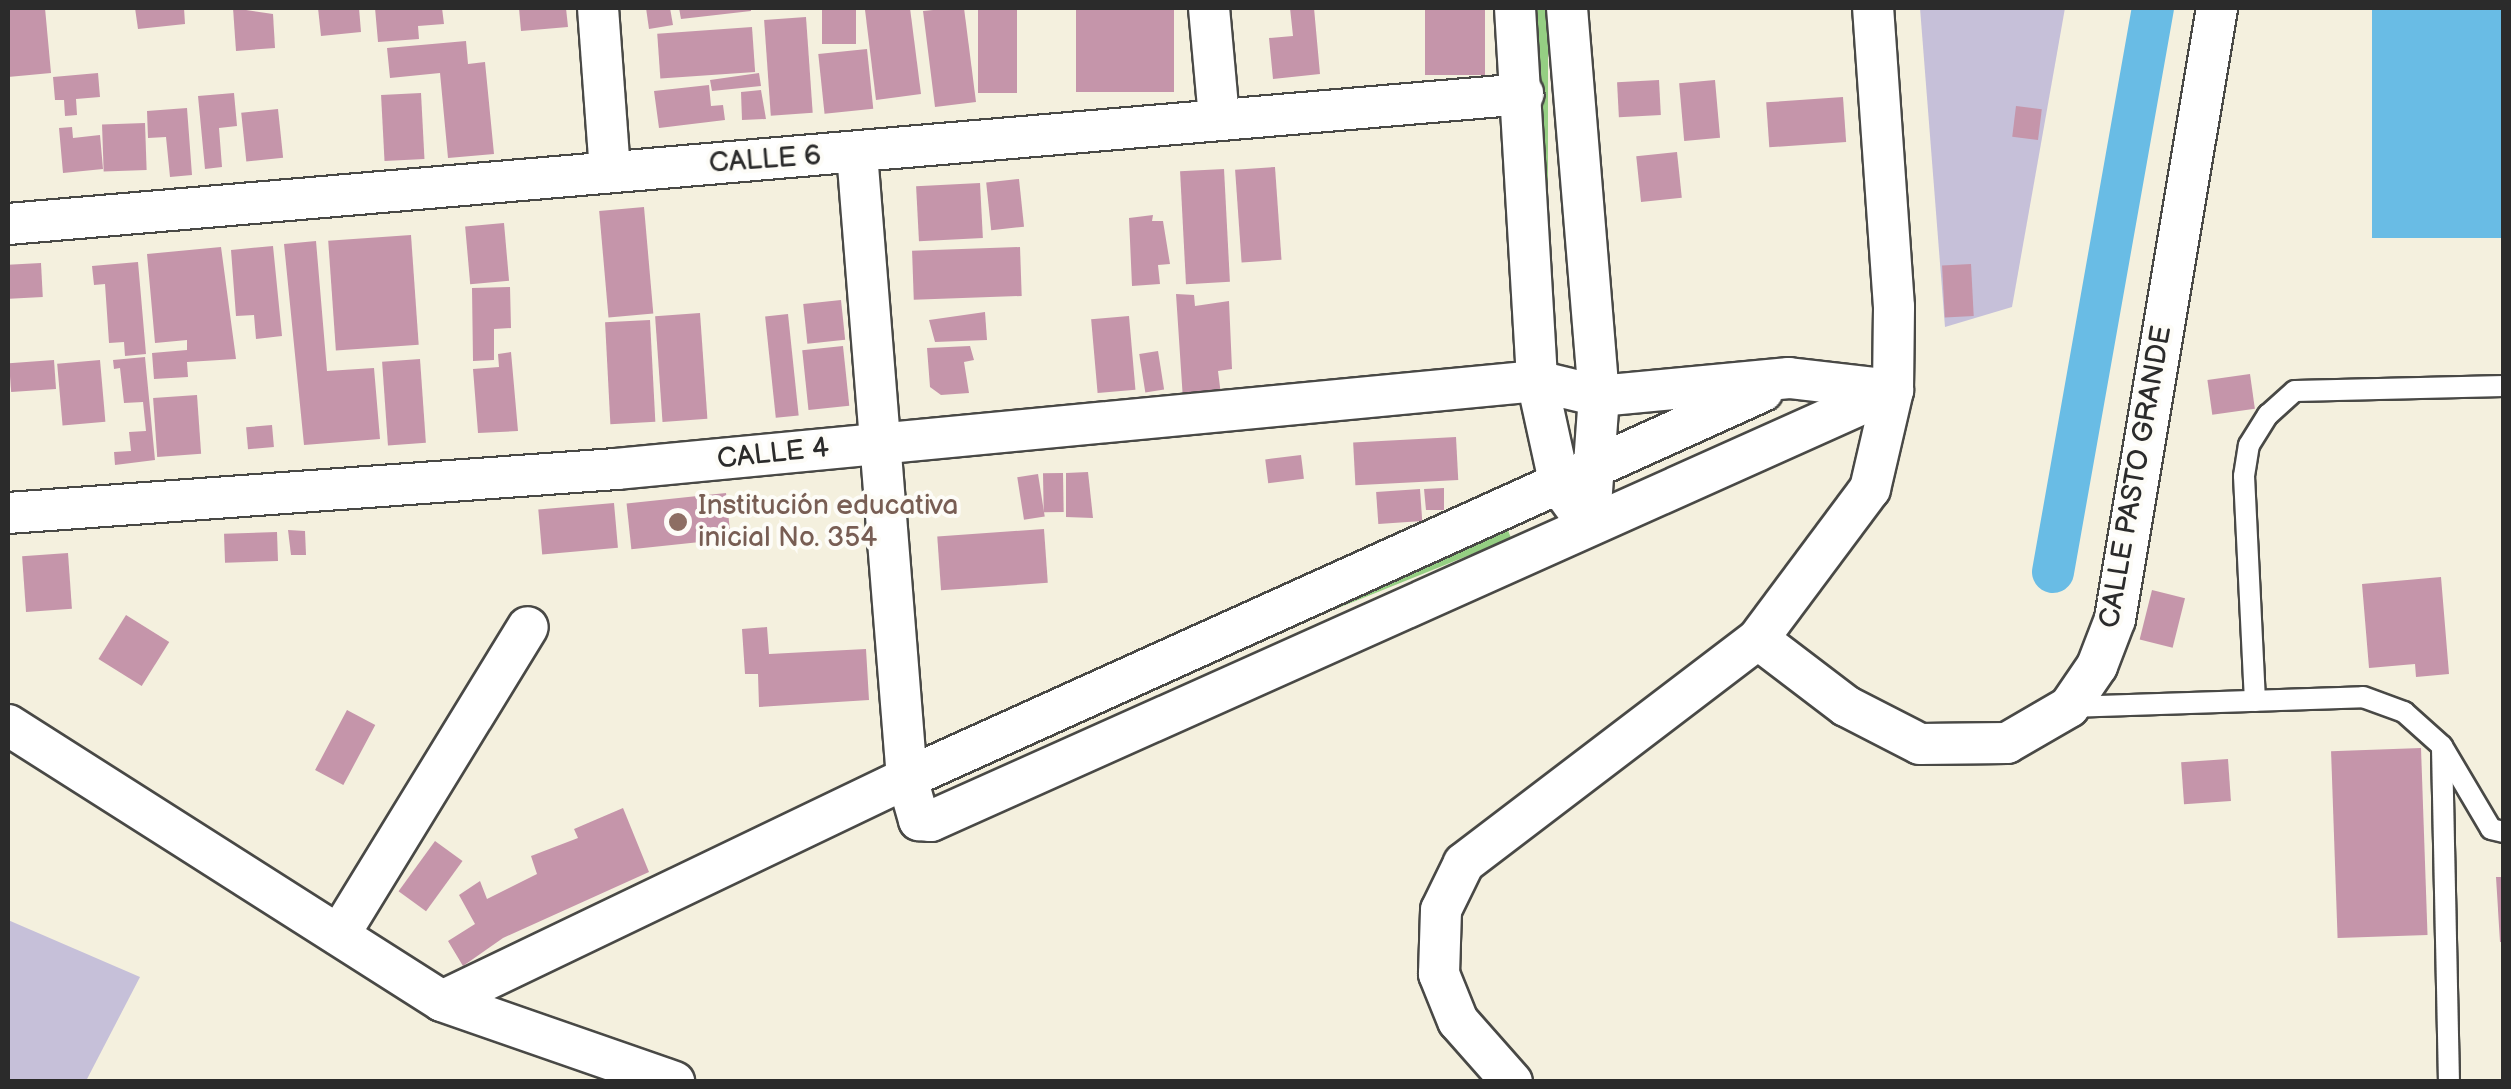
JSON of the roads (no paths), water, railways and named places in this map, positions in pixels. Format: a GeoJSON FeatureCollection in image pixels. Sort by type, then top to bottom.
{"type":"FeatureCollection","features":[{"type":"Feature","properties":{"kind":"street"},"geometry":{"type":"LineString","coordinates":[[598,8],[610,172]]}},
{"type":"Feature","properties":{"kind":"street"},"geometry":{"type":"LineString","coordinates":[[1209,8],[1219,118]]}},
{"type":"Feature","properties":{"kind":"street"},"geometry":{"type":"LineString","coordinates":[[1515,8],[1537,381],[1576,478],[1590,526]]}},
{"type":"Feature","properties":{"kind":"street"},"geometry":{"type":"LineString","coordinates":[[1567,8],[1599,396],[1576,478]]}},
{"type":"Feature","properties":{"kind":"street"},"geometry":{"type":"LineString","coordinates":[[1485,1082],[1470,1062],[1440,974],[1436,936],[1464,863],[1758,639],[1870,490],[1893,390],[1894,307],[1872,8]]}},
{"type":"Feature","properties":{"kind":"street","name":"CALLE PASTO GRANDE"},"geometry":{"type":"LineString","coordinates":[[1758,639],[1846,706],[1920,744],[2008,743],[2069,707],[2097,666],[2115,619],[2216,8]]}},
{"type":"Feature","properties":{"kind":"street","name":"CALLE 6"},"geometry":{"type":"LineString","coordinates":[[8,224],[1523,94]]}},
{"type":"Feature","properties":{"kind":"street"},"geometry":{"type":"LineString","coordinates":[[857,153],[908,778],[919,820],[931,821],[1893,390]]}},
{"type":"Feature","properties":{"kind":"street"},"geometry":{"type":"LineString","coordinates":[[442,1001],[908,778],[1789,378]]}},
{"type":"Feature","properties":{"kind":"street","name":"CALLE 4"},"geometry":{"type":"LineString","coordinates":[[8,513],[878,444],[1537,381],[1599,396],[1789,378],[1893,390]]}},
{"type":"Feature","properties":{"kind":"street"},"geometry":{"type":"LineString","coordinates":[[339,935],[528,628]]}},
{"type":"Feature","properties":{"kind":"street"},"geometry":{"type":"LineString","coordinates":[[8,725],[442,1001],[674,1082]]}},
{"type":"Feature","properties":{"kind":"street"},"geometry":{"type":"LineString","coordinates":[[1458,1021],[1512,1082]]}},
{"type":"Feature","properties":{"kind":"lane"},"geometry":{"type":"LineString","coordinates":[[2255,701],[2244,476],[2248,445],[2268,415],[2294,391],[2504,386]]}},
{"type":"Feature","properties":{"kind":"lane"},"geometry":{"type":"LineString","coordinates":[[2069,707],[2364,697],[2404,712],[2442,746],[2491,829],[2504,832]]}},
{"type":"Feature","properties":{"kind":"lane"},"geometry":{"type":"LineString","coordinates":[[2442,746],[2449,1082]]}},
{"type":"Feature","properties":{"kind":"water"},"geometry":{"type":"Polygon","coordinates":[[[2372,8],[2503,8],[2503,238],[2372,238],[2372,8]]]}},
{"type":"Feature","properties":{"kind":"waterway"},"geometry":{"type":"LineString","coordinates":[[2053,572],[2153,8]]}},
{"type":"Feature","properties":{"kind":"place","name":"Institución educativa inicial No. 354"},"geometry":{"type":"Point","coordinates":[678,522]}}]}
